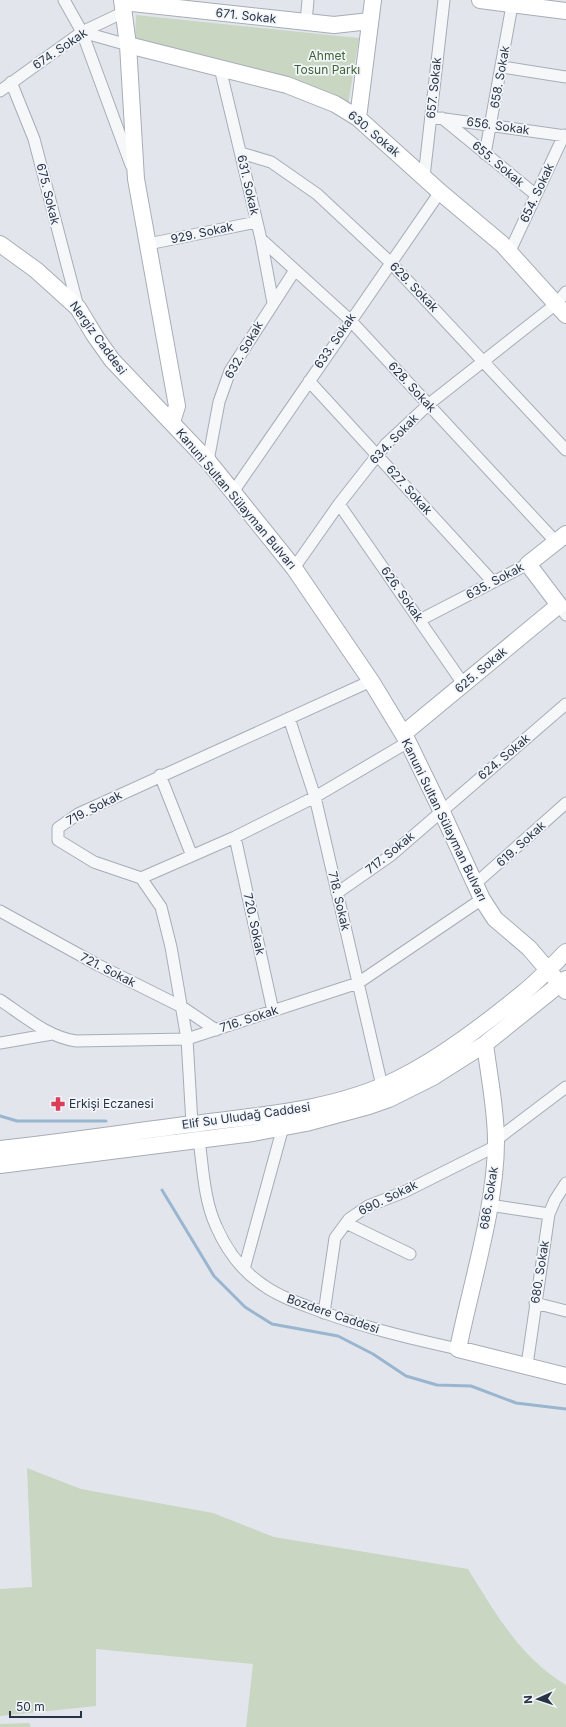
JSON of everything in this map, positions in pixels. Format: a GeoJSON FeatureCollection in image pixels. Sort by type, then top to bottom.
{"type":"FeatureCollection","features":[{"type":"Feature","properties":{"kind":"main road"},"geometry":{"type":"LineString","coordinates":[[358,118],[373,0]]}},
{"type":"Feature","properties":{"kind":"main road"},"geometry":{"type":"LineString","coordinates":[[480,0],[512,1],[566,11]]}},
{"type":"Feature","properties":{"kind":"main road","name":"671. Sokak"},"geometry":{"type":"LineString","coordinates":[[123,5],[181,5],[306,22],[347,24],[370,21]]}},
{"type":"Feature","properties":{"kind":"main road"},"geometry":{"type":"LineString","coordinates":[[123,5],[128,45],[136,179]]}},
{"type":"Feature","properties":{"kind":"main road","name":"630. Sokak"},"geometry":{"type":"LineString","coordinates":[[128,45],[287,85],[335,104],[358,118],[440,192],[510,251],[563,304]]}},
{"type":"Feature","properties":{"kind":"main road","name":"Kanuni Sultan Sülayman Bulvarı"},"geometry":{"type":"LineString","coordinates":[[136,179],[177,406],[172,422],[208,462],[294,568],[371,681],[406,738],[442,810],[482,899],[495,919],[529,948],[559,963],[564,985]]}},
{"type":"Feature","properties":{"kind":"main road","name":"Nergiz Caddesi"},"geometry":{"type":"LineString","coordinates":[[0,244],[36,270],[78,308],[112,360],[172,422]]}},
{"type":"Feature","properties":{"kind":"main road","name":"635. Sokak"},"geometry":{"type":"LineString","coordinates":[[528,564],[561,538]]}},
{"type":"Feature","properties":{"kind":"main road"},"geometry":{"type":"LineString","coordinates":[[528,564],[562,610]]}},
{"type":"Feature","properties":{"kind":"main road","name":"625. Sokak"},"geometry":{"type":"LineString","coordinates":[[406,738],[464,685],[562,610]]}},
{"type":"Feature","properties":{"kind":"main road","name":"Elif Su Uludağ Caddesi"},"geometry":{"type":"LineString","coordinates":[[0,1149],[59,1143],[309,1108],[382,1086],[413,1071],[448,1049],[524,992],[559,963]]}},
{"type":"Feature","properties":{"kind":"main road","name":"Elif Su Uludağ Caddesi"},"geometry":{"type":"LineString","coordinates":[[0,1165],[199,1140],[283,1127],[338,1116],[389,1099],[433,1077],[485,1044],[564,985]]}},
{"type":"Feature","properties":{"kind":"main road","name":"686. Sokak"},"geometry":{"type":"LineString","coordinates":[[458,1349],[489,1205],[496,1143],[485,1044]]}},
{"type":"Feature","properties":{"kind":"main road","name":"Bozdere Caddesi"},"geometry":{"type":"LineString","coordinates":[[458,1349],[527,1365],[566,1376]]}},
{"type":"Feature","properties":{"kind":"street","name":"Kanuni Sultan Sülayman Bulvarı"},"geometry":{"type":"LineString","coordinates":[[64,0],[82,32],[136,179]]}},
{"type":"Feature","properties":{"kind":"street"},"geometry":{"type":"LineString","coordinates":[[306,22],[308,0]]}},
{"type":"Feature","properties":{"kind":"street","name":"657. Sokak"},"geometry":{"type":"LineString","coordinates":[[424,177],[436,118],[444,0]]}},
{"type":"Feature","properties":{"kind":"street","name":"658. Sokak"},"geometry":{"type":"LineString","coordinates":[[485,154],[492,125],[512,1]]}},
{"type":"Feature","properties":{"kind":"street","name":"674. Sokak"},"geometry":{"type":"LineString","coordinates":[[0,91],[82,32],[123,5]]}},
{"type":"Feature","properties":{"kind":"street","name":"630. Sokak"},"geometry":{"type":"LineString","coordinates":[[82,32],[128,45]]}},
{"type":"Feature","properties":{"kind":"street"},"geometry":{"type":"LineString","coordinates":[[502,67],[566,77]]}},
{"type":"Feature","properties":{"kind":"street","name":"631. Sokak"},"geometry":{"type":"LineString","coordinates":[[220,68],[261,239],[273,303]]}},
{"type":"Feature","properties":{"kind":"street","name":"675. Sokak"},"geometry":{"type":"LineString","coordinates":[[11,82],[34,138],[78,308]]}},
{"type":"Feature","properties":{"kind":"street","name":"656. Sokak"},"geometry":{"type":"LineString","coordinates":[[436,118],[565,136]]}},
{"type":"Feature","properties":{"kind":"street","name":"655. Sokak"},"geometry":{"type":"LineString","coordinates":[[436,118],[485,154],[536,196]]}},
{"type":"Feature","properties":{"kind":"street","name":"654. Sokak"},"geometry":{"type":"LineString","coordinates":[[510,251],[565,136]]}},
{"type":"Feature","properties":{"kind":"street","name":"629. Sokak"},"geometry":{"type":"LineString","coordinates":[[241,153],[271,162],[301,182],[391,263],[484,360],[566,450]]}},
{"type":"Feature","properties":{"kind":"street","name":"633. Sokak"},"geometry":{"type":"LineString","coordinates":[[233,492],[350,320],[440,192]]}},
{"type":"Feature","properties":{"kind":"street","name":"929. Sokak"},"geometry":{"type":"LineString","coordinates":[[148,244],[257,222]]}},
{"type":"Feature","properties":{"kind":"street","name":"628. Sokak"},"geometry":{"type":"LineString","coordinates":[[261,239],[350,320],[429,404],[561,538]]}},
{"type":"Feature","properties":{"kind":"street","name":"632. Sokak"},"geometry":{"type":"LineString","coordinates":[[208,462],[219,402],[230,371],[295,270]]}},
{"type":"Feature","properties":{"kind":"street","name":"634. Sokak"},"geometry":{"type":"LineString","coordinates":[[294,568],[339,504],[377,454],[429,404],[484,360],[563,304]]}},
{"type":"Feature","properties":{"kind":"street","name":"627. Sokak"},"geometry":{"type":"LineString","coordinates":[[309,380],[493,582]]}},
{"type":"Feature","properties":{"kind":"street","name":"626. Sokak"},"geometry":{"type":"LineString","coordinates":[[339,504],[464,685]]}},
{"type":"Feature","properties":{"kind":"street","name":"635. Sokak"},"geometry":{"type":"LineString","coordinates":[[420,620],[528,564]]}},
{"type":"Feature","properties":{"kind":"street","name":"719. Sokak"},"geometry":{"type":"LineString","coordinates":[[141,878],[94,862],[58,840],[58,828],[78,814],[160,775],[371,681]]}},
{"type":"Feature","properties":{"kind":"street","name":"624. Sokak"},"geometry":{"type":"LineString","coordinates":[[442,810],[566,704]]}},
{"type":"Feature","properties":{"kind":"street","name":"718. Sokak"},"geometry":{"type":"LineString","coordinates":[[289,718],[315,797],[382,1086]]}},
{"type":"Feature","properties":{"kind":"street"},"geometry":{"type":"LineString","coordinates":[[192,1124],[187,1039],[171,947],[161,907],[141,878],[235,837],[315,797],[406,738]]}},
{"type":"Feature","properties":{"kind":"street"},"geometry":{"type":"LineString","coordinates":[[160,775],[192,856]]}},
{"type":"Feature","properties":{"kind":"street","name":"619. Sokak"},"geometry":{"type":"LineString","coordinates":[[475,884],[566,803]]}},
{"type":"Feature","properties":{"kind":"street","name":"717. Sokak"},"geometry":{"type":"LineString","coordinates":[[337,893],[390,856],[442,810]]}},
{"type":"Feature","properties":{"kind":"street","name":"720. Sokak"},"geometry":{"type":"LineString","coordinates":[[235,837],[273,1010]]}},
{"type":"Feature","properties":{"kind":"street","name":"716. Sokak"},"geometry":{"type":"LineString","coordinates":[[0,1000],[52,1034],[64,1039],[76,1041],[187,1039],[358,983],[482,899]]}},
{"type":"Feature","properties":{"kind":"street","name":"721. Sokak"},"geometry":{"type":"LineString","coordinates":[[0,911],[98,965],[182,1007],[216,1030]]}},
{"type":"Feature","properties":{"kind":"street"},"geometry":{"type":"LineString","coordinates":[[0,1043],[52,1034]]}},
{"type":"Feature","properties":{"kind":"street","name":"690. Sokak"},"geometry":{"type":"LineString","coordinates":[[324,1313],[335,1238],[346,1223],[368,1206],[404,1192],[496,1143],[566,1087]]}},
{"type":"Feature","properties":{"kind":"street"},"geometry":{"type":"LineString","coordinates":[[244,1269],[283,1127]]}},
{"type":"Feature","properties":{"kind":"street","name":"Bozdere Caddesi"},"geometry":{"type":"LineString","coordinates":[[199,1140],[207,1198],[215,1225],[227,1247],[244,1269],[263,1285],[288,1299],[324,1313],[405,1338],[458,1349]]}},
{"type":"Feature","properties":{"kind":"street","name":"680. Sokak"},"geometry":{"type":"LineString","coordinates":[[527,1365],[549,1214],[555,1200],[566,1183]]}},
{"type":"Feature","properties":{"kind":"street"},"geometry":{"type":"LineString","coordinates":[[489,1205],[549,1214]]}},
{"type":"Feature","properties":{"kind":"street"},"geometry":{"type":"LineString","coordinates":[[346,1223],[410,1254]]}},
{"type":"Feature","properties":{"kind":"street"},"geometry":{"type":"LineString","coordinates":[[535,1303],[566,1311]]}},
{"type":"Feature","properties":{"kind":"green space","name":"Ahmet Tosun Parkı"},"geometry":{"type":"Polygon","coordinates":[[[136,15],[359,38],[348,105],[135,41],[136,15]]]}},
{"type":"Feature","properties":{"kind":"green space"},"geometry":{"type":"Polygon","coordinates":[[[27,1468],[81,1489],[213,1513],[274,1537],[468,1569],[488,1602],[522,1648],[550,1674],[566,1685],[566,1727],[246,1727],[253,1664],[96,1649],[96,1706],[0,1716],[0,1589],[32,1587],[27,1468]]]}},
{"type":"Feature","properties":{"kind":"green space"},"geometry":{"type":"Polygon","coordinates":[[[29,1723],[31,1727],[0,1727],[0,1724],[29,1723]]]}},
{"type":"Feature","properties":{"kind":"waterway"},"geometry":{"type":"LineString","coordinates":[[0,1116],[17,1121],[106,1121]]}},
{"type":"Feature","properties":{"kind":"waterway"},"geometry":{"type":"LineString","coordinates":[[162,1190],[214,1276],[245,1307],[272,1324],[338,1336],[373,1354],[406,1376],[437,1385],[471,1386],[516,1403],[566,1409]]}},
{"type":"Feature","properties":{"kind":"place","name":"Erkişi Eczanesi"},"geometry":{"type":"Point","coordinates":[58,1104]}}]}
